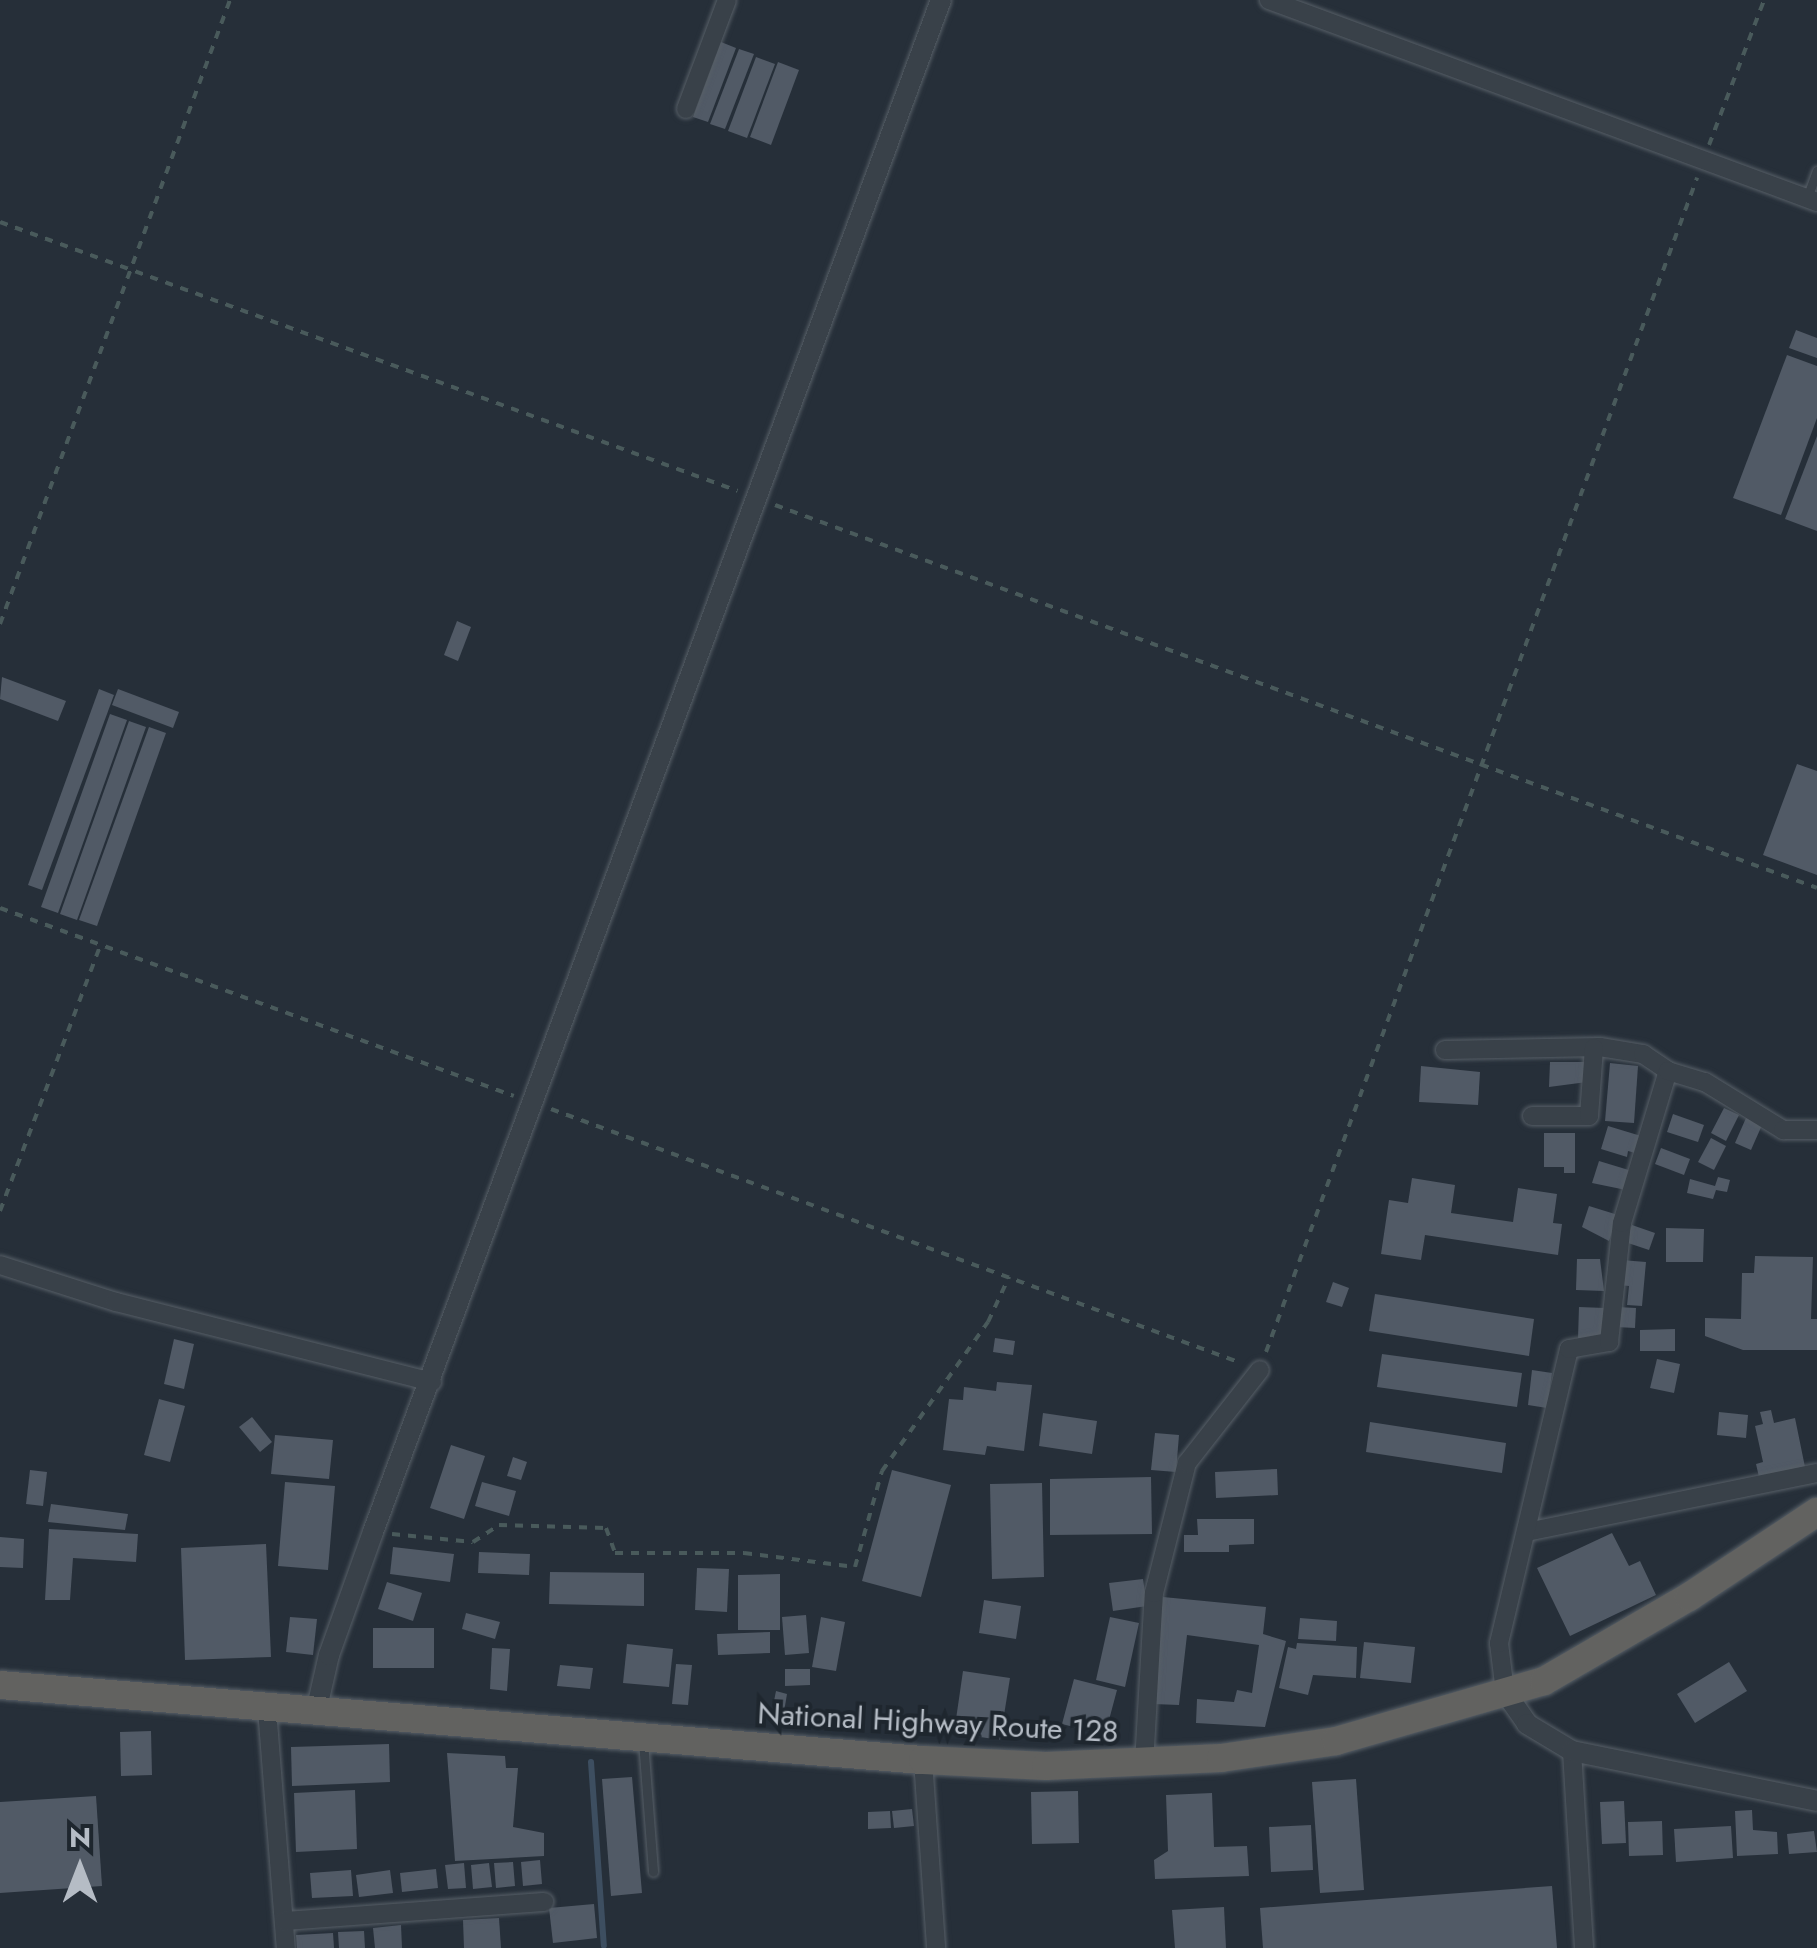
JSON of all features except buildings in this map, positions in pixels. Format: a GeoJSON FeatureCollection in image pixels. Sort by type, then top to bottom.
{"type":"FeatureCollection","features":[{"type":"Feature","properties":{"kind":"highway","name":"National Highway Route 128"},"geometry":{"type":"LineString","coordinates":[[0,1685],[923,1760],[1046,1766],[1221,1758],[1336,1741],[1544,1680],[1594,1653],[1817,1512]]}},
{"type":"Feature","properties":{"kind":"street"},"geometry":{"type":"LineString","coordinates":[[686,110],[727,0]]}},
{"type":"Feature","properties":{"kind":"street"},"geometry":{"type":"LineString","coordinates":[[316,1712],[329,1656],[373,1532],[432,1382],[941,0]]}},
{"type":"Feature","properties":{"kind":"street"},"geometry":{"type":"LineString","coordinates":[[1269,0],[1812,200]]}},
{"type":"Feature","properties":{"kind":"street"},"geometry":{"type":"LineString","coordinates":[[1532,1116],[1589,1116],[1594,1048]]}},
{"type":"Feature","properties":{"kind":"street"},"geometry":{"type":"LineString","coordinates":[[1445,1050],[1594,1048],[1643,1054],[1668,1070],[1705,1082],[1782,1130],[1817,1130]]}},
{"type":"Feature","properties":{"kind":"street"},"geometry":{"type":"LineString","coordinates":[[1668,1070],[1622,1223],[1609,1342],[1570,1349],[1500,1643],[1505,1692],[1527,1724],[1572,1751],[1817,1801]]}},
{"type":"Feature","properties":{"kind":"street"},"geometry":{"type":"LineString","coordinates":[[0,1264],[116,1302],[432,1382]]}},
{"type":"Feature","properties":{"kind":"street"},"geometry":{"type":"LineString","coordinates":[[1144,1764],[1154,1593],[1187,1463],[1260,1370]]}},
{"type":"Feature","properties":{"kind":"street"},"geometry":{"type":"LineString","coordinates":[[1526,1532],[1817,1473]]}},
{"type":"Feature","properties":{"kind":"street"},"geometry":{"type":"LineString","coordinates":[[267,1709],[286,1948]]}},
{"type":"Feature","properties":{"kind":"street"},"geometry":{"type":"LineString","coordinates":[[1572,1751],[1584,1948]]}},
{"type":"Feature","properties":{"kind":"street"},"geometry":{"type":"LineString","coordinates":[[923,1760],[936,1948]]}},
{"type":"Feature","properties":{"kind":"street"},"geometry":{"type":"LineString","coordinates":[[284,1922],[544,1902]]}},
{"type":"Feature","properties":{"kind":"lane"},"geometry":{"type":"LineString","coordinates":[[1812,200],[1817,171]]}},
{"type":"Feature","properties":{"kind":"lane"},"geometry":{"type":"LineString","coordinates":[[643,1738],[653,1872]]}},
{"type":"Feature","properties":{"kind":"path"},"geometry":{"type":"LineString","coordinates":[[0,624],[230,0]]}},
{"type":"Feature","properties":{"kind":"path"},"geometry":{"type":"LineString","coordinates":[[0,908],[1260,1370],[1764,0]]}},
{"type":"Feature","properties":{"kind":"path"},"geometry":{"type":"LineString","coordinates":[[0,222],[1817,888]]}},
{"type":"Feature","properties":{"kind":"path"},"geometry":{"type":"LineString","coordinates":[[0,1211],[101,944]]}},
{"type":"Feature","properties":{"kind":"path"},"geometry":{"type":"LineString","coordinates":[[373,1532],[473,1542],[499,1525],[606,1528],[615,1553],[744,1553],[855,1567],[882,1471],[988,1322],[1009,1277]]}},
{"type":"Feature","properties":{"kind":"waterway"},"geometry":{"type":"LineString","coordinates":[[591,1762],[604,1946]]}}]}
